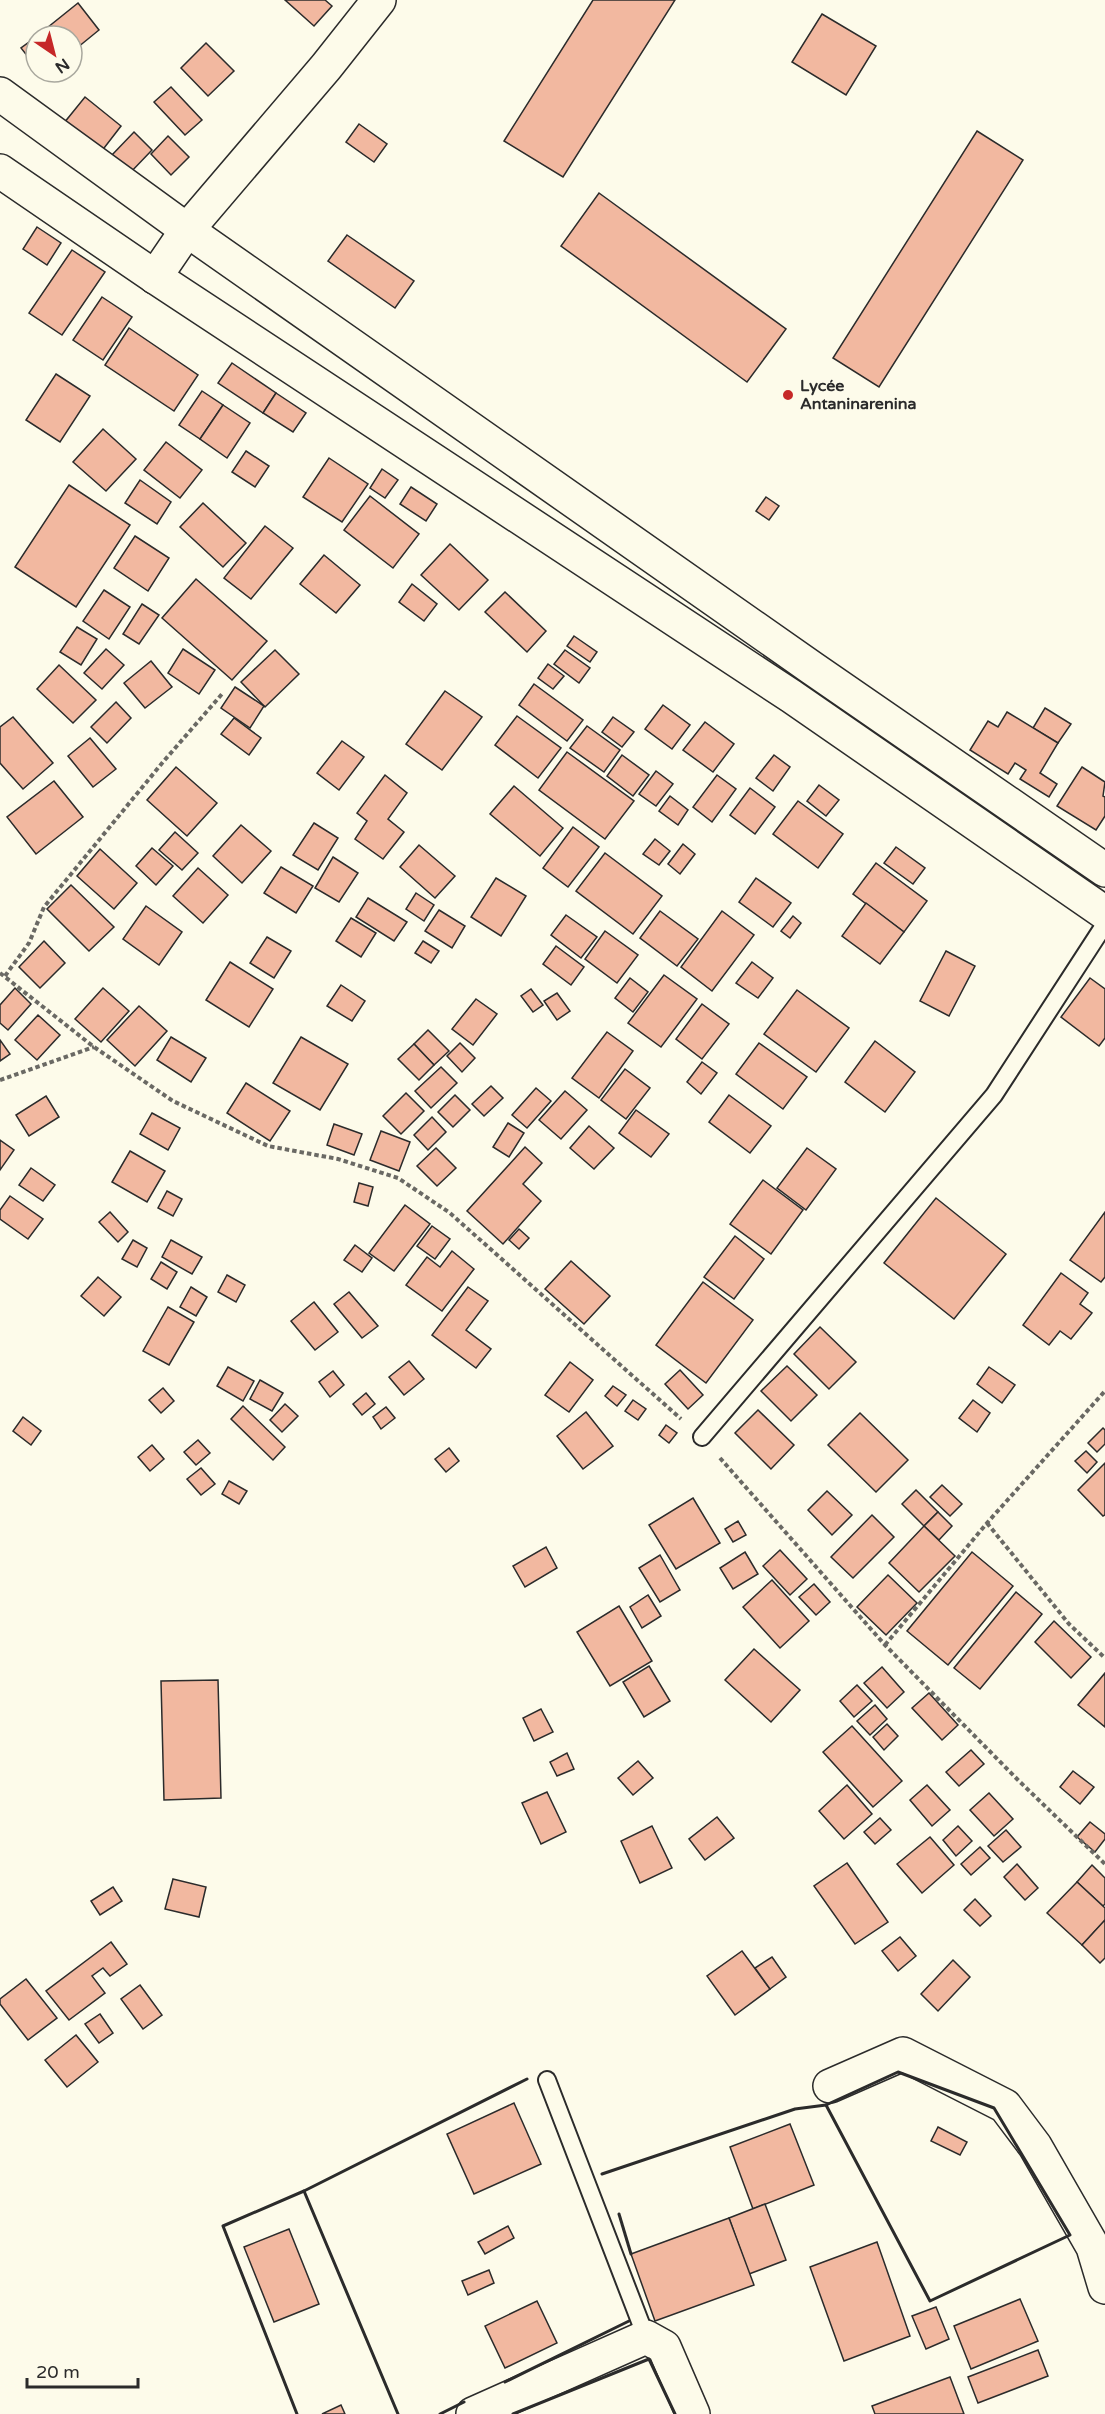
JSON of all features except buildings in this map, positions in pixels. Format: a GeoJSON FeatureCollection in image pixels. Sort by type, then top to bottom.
{"type":"FeatureCollection","features":[{"type":"Feature","properties":{"kind":"street"},"geometry":{"type":"LineString","coordinates":[[155,277],[187,230],[326,67],[379,0]]}},
{"type":"Feature","properties":{"kind":"street"},"geometry":{"type":"LineString","coordinates":[[0,94],[187,230],[812,669],[1105,870]]}},
{"type":"Feature","properties":{"kind":"street"},"geometry":{"type":"LineString","coordinates":[[0,171],[155,277],[791,696],[1105,913]]}},
{"type":"Feature","properties":{"kind":"street"},"geometry":{"type":"LineString","coordinates":[[791,696],[812,669]]}},
{"type":"Feature","properties":{"kind":"street"},"geometry":{"type":"LineString","coordinates":[[830,2086],[903,2054],[1005,2106],[1035,2146],[1093,2247],[1105,2287]]}},
{"type":"Feature","properties":{"kind":"street"},"geometry":{"type":"LineString","coordinates":[[473,2414],[646,2337],[664,2347],[693,2414]]}},
{"type":"Feature","properties":{"kind":"lane"},"geometry":{"type":"LineString","coordinates":[[702,1437],[994,1095],[1105,924]]}},
{"type":"Feature","properties":{"kind":"lane"},"geometry":{"type":"LineString","coordinates":[[547,2080],[646,2337]]}},
{"type":"Feature","properties":{"kind":"path"},"geometry":{"type":"LineString","coordinates":[[5,976],[29,943],[44,907],[222,694]]}},
{"type":"Feature","properties":{"kind":"path"},"geometry":{"type":"LineString","coordinates":[[0,973],[94,1047],[172,1101],[268,1146],[338,1159],[398,1178],[450,1213],[702,1437],[885,1645],[1018,1780],[1105,1864]]}},
{"type":"Feature","properties":{"kind":"path"},"geometry":{"type":"LineString","coordinates":[[0,1080],[94,1047]]}},
{"type":"Feature","properties":{"kind":"path"},"geometry":{"type":"LineString","coordinates":[[885,1645],[987,1523],[1105,1391]]}},
{"type":"Feature","properties":{"kind":"path"},"geometry":{"type":"LineString","coordinates":[[987,1523],[1069,1624],[1105,1658]]}},
{"type":"Feature","properties":{"kind":"wall"},"geometry":{"type":"LineString","coordinates":[[898,2072],[994,2108],[1070,2235],[930,2301],[826,2105],[898,2072]]}},
{"type":"Feature","properties":{"kind":"wall"},"geometry":{"type":"LineString","coordinates":[[398,2414],[304,2191],[527,2079]]}},
{"type":"Feature","properties":{"kind":"wall"},"geometry":{"type":"LineString","coordinates":[[602,2174],[795,2109],[826,2105]]}},
{"type":"Feature","properties":{"kind":"wall"},"geometry":{"type":"LineString","coordinates":[[297,2414],[223,2226],[304,2191]]}},
{"type":"Feature","properties":{"kind":"wall"},"geometry":{"type":"LineString","coordinates":[[619,2214],[631,2254]]}},
{"type":"Feature","properties":{"kind":"wall"},"geometry":{"type":"LineString","coordinates":[[505,2382],[629,2321]]}},
{"type":"Feature","properties":{"kind":"wall"},"geometry":{"type":"LineString","coordinates":[[513,2414],[649,2359],[675,2414]]}},
{"type":"Feature","properties":{"kind":"wall"},"geometry":{"type":"LineString","coordinates":[[440,2414],[464,2402]]}},
{"type":"Feature","properties":{"kind":"place","name":"Lycée Antaninarenina"},"geometry":{"type":"Point","coordinates":[788,395]}}]}
